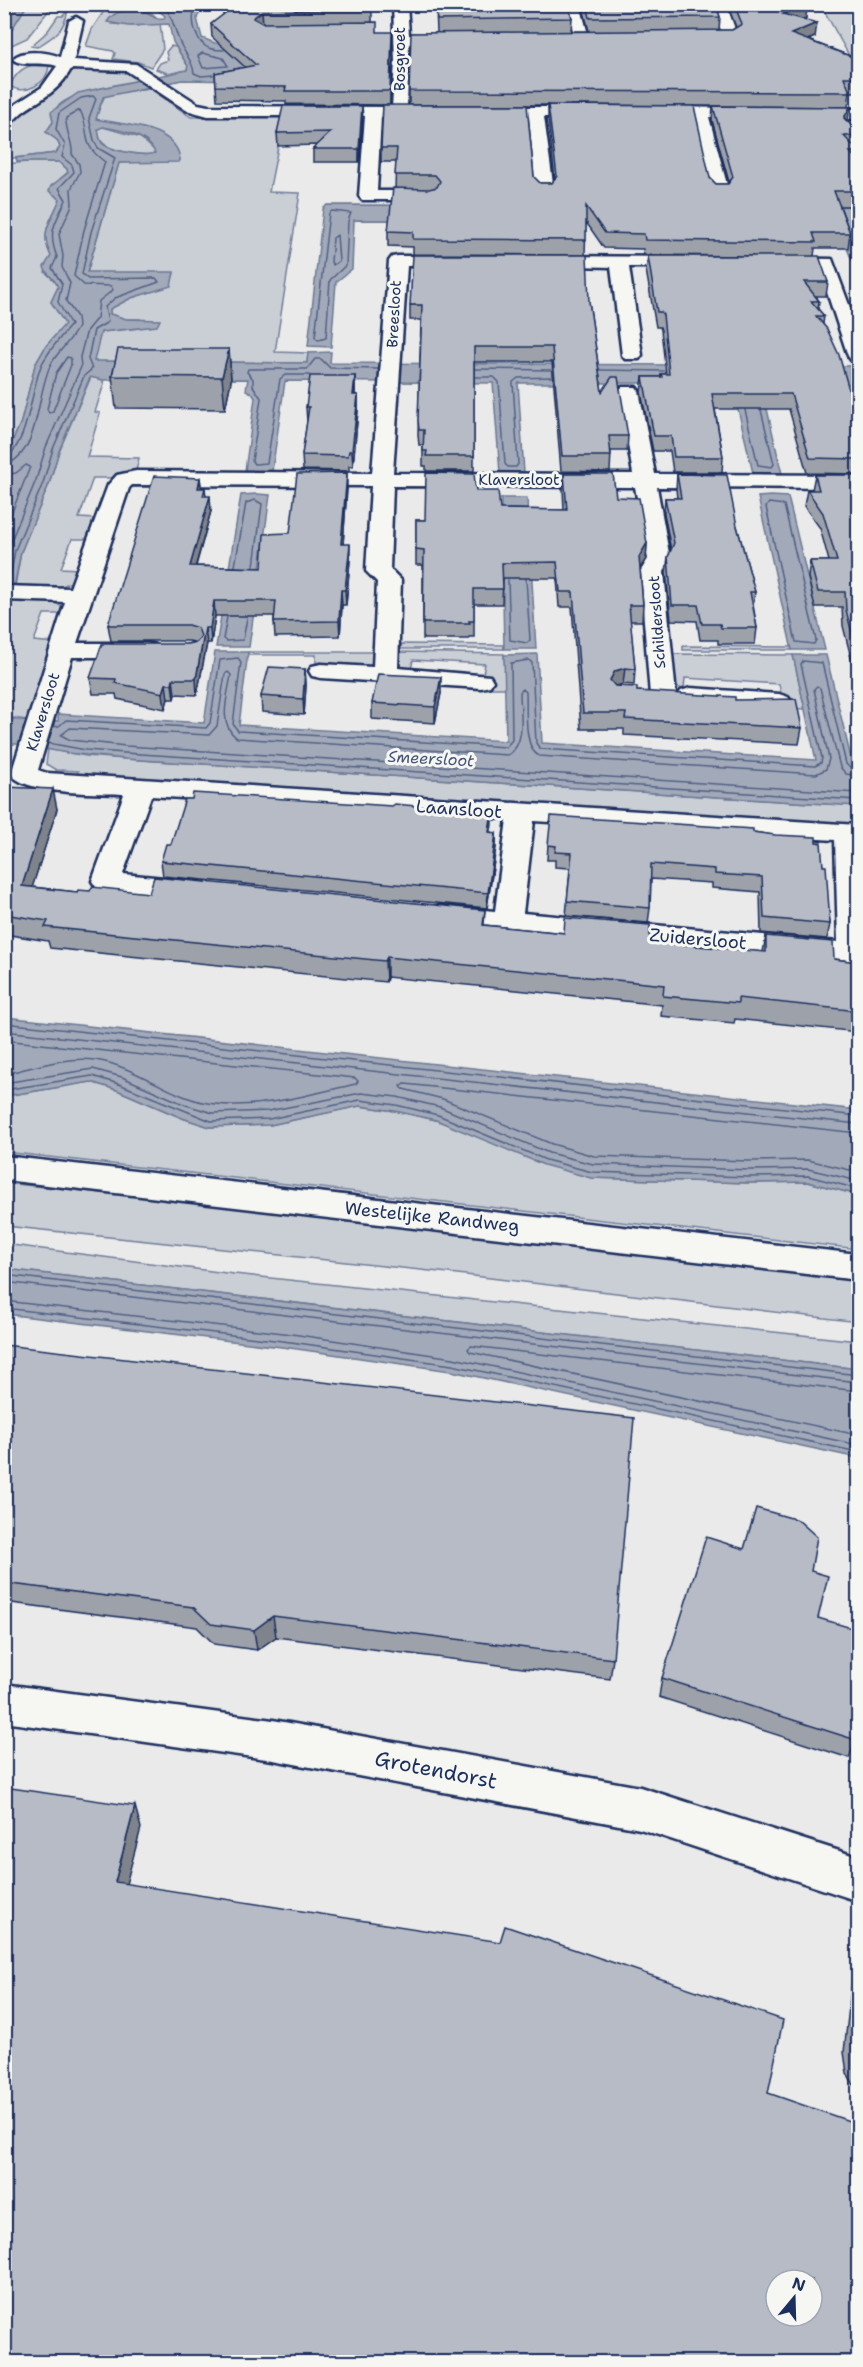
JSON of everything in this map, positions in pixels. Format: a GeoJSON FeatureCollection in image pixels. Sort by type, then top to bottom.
{"type":"FeatureCollection","features":[{"type":"Feature","properties":{"kind":"street","name":"Bosgroet"},"geometry":{"type":"LineString","coordinates":[[399,4],[396,32],[403,62],[399,112]]}},
{"type":"Feature","properties":{"kind":"street"},"geometry":{"type":"LineString","coordinates":[[573,4],[582,38]]}},
{"type":"Feature","properties":{"kind":"street"},"geometry":{"type":"LineString","coordinates":[[674,37],[731,36],[719,4]]}},
{"type":"Feature","properties":{"kind":"street"},"geometry":{"type":"LineString","coordinates":[[8,69],[20,59],[52,41],[76,21],[87,6]]}},
{"type":"Feature","properties":{"kind":"street"},"geometry":{"type":"LineString","coordinates":[[4,121],[57,80],[76,21]]}},
{"type":"Feature","properties":{"kind":"street"},"geometry":{"type":"LineString","coordinates":[[396,32],[470,39]]}},
{"type":"Feature","properties":{"kind":"street"},"geometry":{"type":"LineString","coordinates":[[20,59],[46,57],[64,64],[131,67],[192,107],[208,111],[444,112]]}},
{"type":"Feature","properties":{"kind":"street"},"geometry":{"type":"LineString","coordinates":[[10,95],[40,94]]}},
{"type":"Feature","properties":{"kind":"street"},"geometry":{"type":"LineString","coordinates":[[467,112],[607,112]]}},
{"type":"Feature","properties":{"kind":"street"},"geometry":{"type":"LineString","coordinates":[[536,112],[546,191]]}},
{"type":"Feature","properties":{"kind":"street"},"geometry":{"type":"LineString","coordinates":[[630,112],[858,114]]}},
{"type":"Feature","properties":{"kind":"street"},"geometry":{"type":"LineString","coordinates":[[700,112],[720,192]]}},
{"type":"Feature","properties":{"kind":"street"},"geometry":{"type":"LineString","coordinates":[[373,113],[368,196],[429,196]]}},
{"type":"Feature","properties":{"kind":"street","name":"Breesloot"},"geometry":{"type":"LineString","coordinates":[[385,674],[389,580],[378,571],[382,480],[398,261],[479,261]]}},
{"type":"Feature","properties":{"kind":"street"},"geometry":{"type":"LineString","coordinates":[[525,261],[711,262]]}},
{"type":"Feature","properties":{"kind":"street"},"geometry":{"type":"LineString","coordinates":[[619,262],[632,355]]}},
{"type":"Feature","properties":{"kind":"street"},"geometry":{"type":"LineString","coordinates":[[757,262],[826,263],[858,356]]}},
{"type":"Feature","properties":{"kind":"street","name":"Schildersloot"},"geometry":{"type":"LineString","coordinates":[[629,391],[659,559],[652,572],[653,694],[778,702]]}},
{"type":"Feature","properties":{"kind":"street","name":"Klaversloot"},"geometry":{"type":"LineString","coordinates":[[27,765],[79,595],[119,485],[125,480],[136,478],[858,482]]}},
{"type":"Feature","properties":{"kind":"street"},"geometry":{"type":"LineString","coordinates":[[4,593],[79,595]]}},
{"type":"Feature","properties":{"kind":"street","name":"Klaversloot"},"geometry":{"type":"LineString","coordinates":[[63,650],[166,650]]}},
{"type":"Feature","properties":{"kind":"street"},"geometry":{"type":"LineString","coordinates":[[321,671],[481,681]]}},
{"type":"Feature","properties":{"kind":"street","name":"Laansloot"},"geometry":{"type":"LineString","coordinates":[[27,765],[43,781],[853,833]]}},
{"type":"Feature","properties":{"kind":"street"},"geometry":{"type":"LineString","coordinates":[[140,788],[106,881],[224,893]]}},
{"type":"Feature","properties":{"kind":"street"},"geometry":{"type":"LineString","coordinates":[[508,922],[521,813]]}},
{"type":"Feature","properties":{"kind":"street","name":"Zuidersloot"},"geometry":{"type":"LineString","coordinates":[[413,912],[856,953],[853,833]]}},
{"type":"Feature","properties":{"kind":"street","name":"Westelijke Randweg"},"geometry":{"type":"LineString","coordinates":[[4,1168],[858,1267]]}},
{"type":"Feature","properties":{"kind":"street","name":"Grotendorst"},"geometry":{"type":"LineString","coordinates":[[4,1703],[273,1740],[640,1808],[858,1879]]}},
{"type":"Feature","properties":{"kind":"shaded area"},"geometry":{"type":"Polygon","coordinates":[[[27,5],[53,5],[27,38],[5,48],[4,40],[27,5]]]}},
{"type":"Feature","properties":{"kind":"shaded area"},"geometry":{"type":"Polygon","coordinates":[[[108,5],[129,5],[141,8],[158,19],[134,9],[112,24],[135,26],[160,23],[163,49],[151,67],[138,62],[113,59],[115,53],[113,51],[86,46],[92,29],[108,5]]]}},
{"type":"Feature","properties":{"kind":"shaded area"},"geometry":{"type":"Polygon","coordinates":[[[821,5],[858,5],[858,69],[856,68],[821,5]]]}},
{"type":"Feature","properties":{"kind":"shaded area"},"geometry":{"type":"Polygon","coordinates":[[[68,10],[58,32],[37,47],[31,46],[47,32],[58,16],[63,16],[68,10]]]}},
{"type":"Feature","properties":{"kind":"shaded area"},"geometry":{"type":"Polygon","coordinates":[[[171,46],[176,47],[188,66],[187,70],[170,74],[156,69],[160,63],[168,60],[166,52],[171,46]]]}},
{"type":"Feature","properties":{"kind":"shaded area"},"geometry":{"type":"Polygon","coordinates":[[[42,64],[49,66],[40,83],[22,90],[10,86],[22,69],[42,64]]]}},
{"type":"Feature","properties":{"kind":"shaded area"},"geometry":{"type":"Polygon","coordinates":[[[70,70],[128,70],[139,77],[134,78],[138,80],[85,92],[60,104],[46,132],[57,140],[60,147],[56,153],[5,159],[5,135],[14,118],[43,91],[70,70]]]}},
{"type":"Feature","properties":{"kind":"shaded area"},"geometry":{"type":"Polygon","coordinates":[[[149,88],[191,117],[284,117],[269,192],[300,193],[275,352],[308,353],[307,363],[93,361],[101,332],[140,328],[140,319],[126,319],[110,314],[110,309],[131,298],[170,286],[174,273],[87,273],[119,163],[180,160],[176,148],[158,133],[95,119],[105,95],[149,88]]]}},
{"type":"Feature","properties":{"kind":"shaded area"},"geometry":{"type":"Polygon","coordinates":[[[103,127],[141,138],[156,152],[137,154],[112,148],[106,145],[99,136],[98,128],[103,127]]]}},
{"type":"Feature","properties":{"kind":"shaded area"},"geometry":{"type":"Polygon","coordinates":[[[59,162],[68,172],[60,179],[55,196],[60,199],[46,233],[51,256],[45,272],[56,282],[58,287],[51,302],[66,324],[46,346],[35,365],[21,422],[5,458],[4,338],[10,296],[5,164],[59,162]]]}},
{"type":"Feature","properties":{"kind":"shaded area"},"geometry":{"type":"Polygon","coordinates":[[[91,377],[103,380],[104,384],[95,412],[100,413],[87,457],[139,458],[136,471],[128,470],[127,474],[114,478],[93,478],[79,518],[96,519],[89,539],[72,539],[61,568],[78,569],[74,581],[55,589],[15,586],[21,552],[49,484],[59,451],[91,377]]]}},
{"type":"Feature","properties":{"kind":"shaded area"},"geometry":{"type":"Polygon","coordinates":[[[11,600],[51,601],[65,608],[62,614],[44,614],[34,641],[54,643],[27,720],[5,717],[5,612],[11,600]]]}},
{"type":"Feature","properties":{"kind":"shaded area"},"geometry":{"type":"Polygon","coordinates":[[[401,644],[504,645],[504,649],[401,649],[401,644]]]}},
{"type":"Feature","properties":{"kind":"shaded area"},"geometry":{"type":"Polygon","coordinates":[[[683,646],[791,647],[792,650],[683,650],[683,646]]]}},
{"type":"Feature","properties":{"kind":"shaded area"},"geometry":{"type":"Polygon","coordinates":[[[248,652],[377,652],[376,664],[372,668],[316,666],[316,655],[247,655],[248,652]]]}},
{"type":"Feature","properties":{"kind":"shaded area"},"geometry":{"type":"Polygon","coordinates":[[[401,652],[504,654],[506,688],[489,688],[491,677],[483,674],[485,664],[413,660],[411,670],[398,669],[395,666],[400,665],[401,652]]]}},
{"type":"Feature","properties":{"kind":"shaded area"},"geometry":{"type":"Polygon","coordinates":[[[672,654],[793,655],[805,709],[784,708],[779,684],[685,678],[684,689],[671,686],[674,677],[672,654]]]}},
{"type":"Feature","properties":{"kind":"shaded area"},"geometry":{"type":"Polygon","coordinates":[[[48,749],[86,756],[125,759],[858,806],[858,826],[76,776],[78,771],[56,770],[46,764],[48,749]]]}},
{"type":"Feature","properties":{"kind":"shaded area"},"geometry":{"type":"Polygon","coordinates":[[[91,1082],[210,1127],[270,1125],[359,1106],[436,1120],[591,1178],[749,1183],[808,1182],[858,1195],[858,1249],[5,1152],[5,1096],[91,1082]]]}},
{"type":"Feature","properties":{"kind":"shaded area"},"geometry":{"type":"Polygon","coordinates":[[[4,1183],[177,1200],[858,1280],[858,1322],[449,1273],[5,1226],[4,1183]]]}},
{"type":"Feature","properties":{"kind":"shaded area"},"geometry":{"type":"Polygon","coordinates":[[[4,1244],[234,1274],[858,1341],[858,1369],[5,1269],[4,1244]]]}},
{"type":"Feature","properties":{"kind":"water"},"geometry":{"type":"Polygon","coordinates":[[[4,5],[27,5],[5,40],[4,5]]]}},
{"type":"Feature","properties":{"kind":"water"},"geometry":{"type":"Polygon","coordinates":[[[152,5],[211,5],[201,9],[197,18],[202,38],[215,43],[376,51],[246,81],[182,80],[103,97],[96,119],[132,125],[158,133],[177,148],[180,160],[179,162],[119,163],[87,272],[174,272],[171,286],[131,298],[110,309],[110,314],[126,319],[160,320],[157,326],[101,332],[94,361],[307,363],[308,353],[331,352],[330,363],[858,366],[858,384],[761,383],[782,474],[753,473],[732,383],[518,383],[524,473],[500,473],[493,383],[285,381],[272,471],[245,471],[255,398],[246,390],[248,379],[103,380],[90,377],[21,552],[11,603],[5,612],[5,458],[21,422],[35,365],[46,346],[65,324],[51,302],[58,287],[44,267],[51,256],[46,233],[60,199],[49,191],[51,186],[68,173],[67,169],[59,162],[17,162],[16,158],[56,153],[60,147],[57,140],[46,132],[53,122],[51,112],[78,93],[187,70],[188,66],[173,42],[169,24],[128,26],[107,22],[119,12],[130,9],[141,10],[159,18],[165,16],[152,5]],[[103,127],[98,129],[99,136],[106,146],[128,152],[155,153],[147,142],[140,138],[103,127]]]}},
{"type":"Feature","properties":{"kind":"water"},"geometry":{"type":"Polygon","coordinates":[[[327,205],[858,206],[858,274],[835,221],[354,220],[352,269],[336,282],[331,347],[308,346],[323,209],[327,205]]]}},
{"type":"Feature","properties":{"kind":"water"},"geometry":{"type":"Polygon","coordinates":[[[241,495],[270,495],[249,647],[216,647],[241,495]]]}},
{"type":"Feature","properties":{"kind":"water"},"geometry":{"type":"Polygon","coordinates":[[[758,497],[788,497],[825,650],[792,650],[758,497]]]}},
{"type":"Feature","properties":{"kind":"water"},"geometry":{"type":"Polygon","coordinates":[[[501,498],[527,498],[536,649],[504,649],[501,498]]]}},
{"type":"Feature","properties":{"kind":"water","name":"Smeersloot"},"geometry":{"type":"Polygon","coordinates":[[[215,652],[248,652],[239,725],[506,741],[504,655],[537,654],[542,743],[816,760],[793,655],[826,655],[852,762],[858,763],[858,806],[125,759],[5,744],[4,717],[17,720],[58,721],[58,714],[204,723],[215,652]]]}},
{"type":"Feature","properties":{"kind":"water"},"geometry":{"type":"Polygon","coordinates":[[[5,1017],[858,1110],[858,1195],[808,1182],[749,1183],[591,1178],[544,1165],[436,1120],[360,1106],[270,1125],[210,1127],[91,1082],[5,1096],[5,1017]]]}},
{"type":"Feature","properties":{"kind":"water"},"geometry":{"type":"Polygon","coordinates":[[[5,1269],[858,1369],[858,1458],[451,1371],[290,1348],[5,1314],[5,1269]]]}},
{"type":"Feature","properties":{"kind":"building"},"geometry":{"type":"Polygon","coordinates":[[[245,4],[372,4],[372,9],[262,11],[253,18],[262,23],[377,22],[377,32],[392,32],[390,91],[285,91],[286,87],[216,86],[215,73],[256,65],[211,24],[228,11],[245,4]]]}},
{"type":"Feature","properties":{"kind":"building"},"geometry":{"type":"Polygon","coordinates":[[[467,4],[568,4],[572,18],[437,20],[436,8],[470,8],[467,4]]]}},
{"type":"Feature","properties":{"kind":"building"},"geometry":{"type":"Polygon","coordinates":[[[587,4],[716,4],[720,17],[590,18],[587,4]]]}},
{"type":"Feature","properties":{"kind":"building"},"geometry":{"type":"Polygon","coordinates":[[[734,4],[807,4],[783,14],[817,23],[791,34],[858,59],[858,77],[844,77],[850,92],[409,91],[411,33],[732,30],[742,24],[734,4]]]}},
{"type":"Feature","properties":{"kind":"building"},"geometry":{"type":"Polygon","coordinates":[[[383,105],[527,105],[534,177],[540,183],[552,183],[557,176],[548,105],[694,106],[710,178],[716,184],[728,184],[733,177],[713,106],[850,107],[844,118],[858,132],[858,136],[844,136],[858,151],[850,152],[858,161],[858,191],[834,191],[850,233],[813,233],[816,242],[645,240],[644,234],[605,233],[586,206],[586,240],[413,239],[413,232],[388,231],[393,188],[429,189],[437,187],[440,181],[435,175],[395,175],[397,148],[381,148],[383,105]]]}},
{"type":"Feature","properties":{"kind":"building"},"geometry":{"type":"Polygon","coordinates":[[[283,106],[362,106],[359,149],[313,149],[331,132],[277,133],[283,106]]]}},
{"type":"Feature","properties":{"kind":"building"},"geometry":{"type":"Polygon","coordinates":[[[413,255],[587,255],[589,301],[602,392],[612,377],[618,377],[628,436],[609,436],[611,456],[562,456],[552,347],[474,347],[474,456],[426,456],[427,451],[423,451],[424,430],[419,430],[418,420],[422,305],[410,305],[413,255]]]}},
{"type":"Feature","properties":{"kind":"building"},"geometry":{"type":"Polygon","coordinates":[[[648,256],[819,256],[828,282],[804,282],[819,301],[811,301],[824,316],[816,316],[827,329],[839,355],[858,421],[858,459],[810,458],[791,394],[712,394],[723,457],[674,457],[671,436],[654,436],[643,377],[662,377],[661,374],[669,374],[663,315],[657,312],[648,256]]]}},
{"type":"Feature","properties":{"kind":"building"},"geometry":{"type":"Polygon","coordinates":[[[118,349],[229,349],[222,377],[112,376],[118,349]]]}},
{"type":"Feature","properties":{"kind":"building"},"geometry":{"type":"Polygon","coordinates":[[[310,376],[355,376],[353,395],[358,395],[352,451],[349,451],[348,456],[302,455],[309,407],[306,407],[310,376]]]}},
{"type":"Feature","properties":{"kind":"building"},"geometry":{"type":"Polygon","coordinates":[[[347,473],[341,544],[350,544],[345,590],[341,590],[339,621],[274,622],[276,601],[214,601],[210,628],[205,628],[196,679],[173,679],[172,684],[166,684],[163,693],[115,683],[116,679],[90,678],[102,644],[187,644],[197,642],[201,636],[198,628],[188,625],[108,625],[154,476],[200,478],[198,488],[205,488],[203,496],[210,496],[190,566],[262,568],[264,534],[290,533],[297,474],[347,473]]]}},
{"type":"Feature","properties":{"kind":"building"},"geometry":{"type":"Polygon","coordinates":[[[426,473],[474,474],[476,491],[498,491],[500,509],[567,510],[564,474],[613,474],[616,497],[639,498],[647,543],[639,557],[643,605],[629,605],[635,669],[625,668],[615,671],[610,680],[615,686],[637,687],[637,691],[735,697],[735,700],[796,699],[802,728],[625,719],[626,713],[583,713],[573,592],[560,592],[557,562],[502,563],[503,589],[474,589],[474,621],[469,621],[470,623],[423,623],[424,550],[416,549],[416,520],[425,520],[426,473]]]}},
{"type":"Feature","properties":{"kind":"building"},"geometry":{"type":"Polygon","coordinates":[[[677,474],[727,475],[737,526],[755,592],[750,592],[757,628],[721,628],[720,624],[702,624],[698,605],[672,605],[668,557],[674,543],[665,498],[681,498],[677,474]]]}},
{"type":"Feature","properties":{"kind":"building"},"geometry":{"type":"Polygon","coordinates":[[[815,475],[858,475],[858,657],[846,610],[845,592],[818,592],[810,561],[837,561],[823,513],[807,490],[819,490],[815,475]]]}},
{"type":"Feature","properties":{"kind":"building"},"geometry":{"type":"Polygon","coordinates":[[[269,667],[305,669],[303,699],[261,696],[269,667]]]}},
{"type":"Feature","properties":{"kind":"building"},"geometry":{"type":"Polygon","coordinates":[[[378,674],[441,677],[435,707],[372,703],[378,674]]]}},
{"type":"Feature","properties":{"kind":"building"},"geometry":{"type":"Polygon","coordinates":[[[4,787],[53,789],[22,886],[77,892],[78,890],[90,891],[92,887],[149,893],[154,877],[485,910],[483,925],[564,933],[565,918],[650,925],[650,942],[766,952],[766,936],[833,942],[834,959],[858,962],[858,1011],[738,998],[738,1003],[663,996],[664,985],[587,977],[387,957],[385,961],[45,927],[48,921],[4,914],[4,787]]]}},
{"type":"Feature","properties":{"kind":"building"},"geometry":{"type":"Polygon","coordinates":[[[193,793],[392,806],[395,804],[469,811],[492,810],[489,832],[496,833],[488,893],[161,861],[166,844],[171,844],[185,799],[192,799],[193,793]]]}},
{"type":"Feature","properties":{"kind":"building"},"geometry":{"type":"Polygon","coordinates":[[[551,816],[753,829],[753,832],[775,835],[816,837],[816,842],[821,843],[823,866],[826,866],[830,924],[764,918],[762,877],[715,874],[715,869],[651,864],[650,908],[567,901],[572,853],[555,852],[556,846],[548,845],[551,816]]]}},
{"type":"Feature","properties":{"kind":"building"},"geometry":{"type":"Polygon","coordinates":[[[4,1345],[634,1418],[613,1659],[273,1616],[254,1630],[211,1624],[193,1607],[4,1583],[4,1345]]]}},
{"type":"Feature","properties":{"kind":"building"},"geometry":{"type":"Polygon","coordinates":[[[756,1508],[798,1520],[817,1537],[811,1571],[828,1576],[818,1618],[858,1630],[856,1740],[662,1678],[706,1537],[744,1549],[756,1508]]]}},
{"type":"Feature","properties":{"kind":"building"},"geometry":{"type":"Polygon","coordinates":[[[4,1787],[135,1806],[115,1882],[500,1942],[505,1926],[783,2020],[768,2093],[858,2124],[858,2362],[4,2362],[4,1787]]]}},
{"type":"Feature","properties":{"kind":"building"},"geometry":{"type":"Polygon","coordinates":[[[858,1988],[858,2057],[854,2033],[858,1988]]]}}]}
